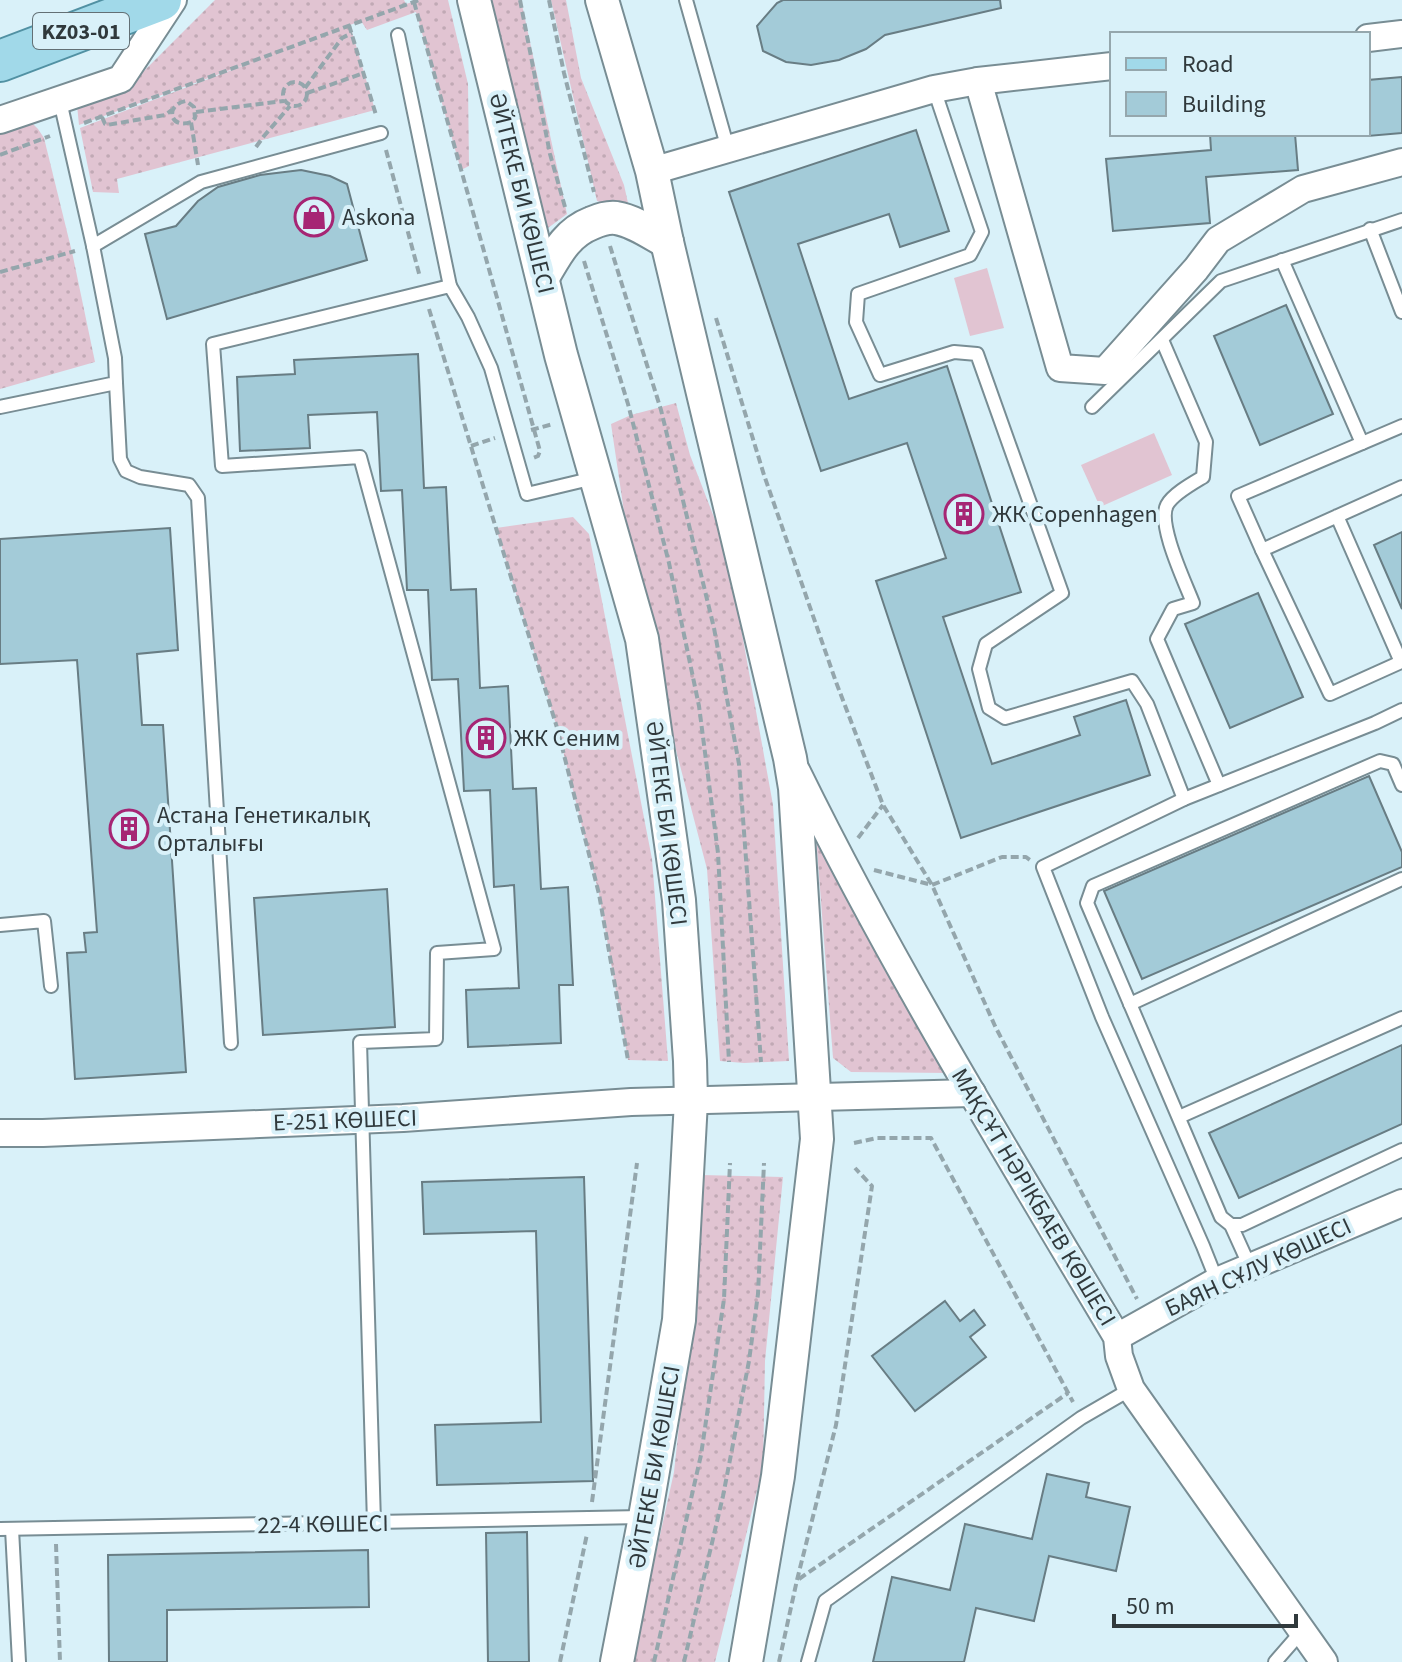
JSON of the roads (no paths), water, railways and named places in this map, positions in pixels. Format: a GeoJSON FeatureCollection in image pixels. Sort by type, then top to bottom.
{"type":"FeatureCollection","features":[{"type":"Feature","properties":{"kind":"main road","name":"KZ03-01"},"geometry":{"type":"LineString","coordinates":[[0,61],[161,0]]}},
{"type":"Feature","properties":{"kind":"street"},"geometry":{"type":"LineString","coordinates":[[0,120],[121,79],[173,0]]}},
{"type":"Feature","properties":{"kind":"street","name":"ӘЙТЕКЕ БИ КӨШЕСІ"},"geometry":{"type":"LineString","coordinates":[[474,0],[561,355],[642,639],[679,900],[691,1101],[679,1320],[617,1662]]}},
{"type":"Feature","properties":{"kind":"street"},"geometry":{"type":"LineString","coordinates":[[602,0],[652,171],[795,788],[817,1139],[778,1476],[746,1662]]}},
{"type":"Feature","properties":{"kind":"street"},"geometry":{"type":"LineString","coordinates":[[1370,38],[1402,34]]}},
{"type":"Feature","properties":{"kind":"street"},"geometry":{"type":"LineString","coordinates":[[652,171],[934,89],[1110,66]]}},
{"type":"Feature","properties":{"kind":"street"},"geometry":{"type":"LineString","coordinates":[[978,81],[1060,368],[1105,371],[1218,240],[1303,189],[1402,162]]}},
{"type":"Feature","properties":{"kind":"street"},"geometry":{"type":"LineString","coordinates":[[543,277],[572,233],[601,219],[615,218],[634,224],[667,242]]}},
{"type":"Feature","properties":{"kind":"street","name":"МАҚСҰТ НӘРІКБАЕВ КӨШЕСІ"},"geometry":{"type":"LineString","coordinates":[[790,758],[840,861],[972,1093],[1117,1337],[1119,1356],[1131,1389],[1324,1662]]}},
{"type":"Feature","properties":{"kind":"street","name":"Е-251 КӨШЕСІ"},"geometry":{"type":"LineString","coordinates":[[0,1133],[403,1118],[631,1102],[972,1093]]}},
{"type":"Feature","properties":{"kind":"street","name":"БАЯН СҰЛУ КӨШЕСІ"},"geometry":{"type":"LineString","coordinates":[[1117,1337],[1217,1281],[1402,1203]]}},
{"type":"Feature","properties":{"kind":"lane"},"geometry":{"type":"LineString","coordinates":[[686,0],[728,149]]}},
{"type":"Feature","properties":{"kind":"lane"},"geometry":{"type":"LineString","coordinates":[[398,35],[450,286],[491,368],[527,494],[597,477]]}},
{"type":"Feature","properties":{"kind":"lane"},"geometry":{"type":"LineString","coordinates":[[934,89],[982,232],[970,255],[858,294],[856,322],[880,375],[954,352],[977,354],[1062,593],[986,644],[979,669],[989,708],[1005,718],[1132,681],[1147,704],[1184,799]]}},
{"type":"Feature","properties":{"kind":"lane"},"geometry":{"type":"LineString","coordinates":[[60,101],[115,358],[120,459],[126,471],[140,477],[189,485],[198,498],[231,1043]]}},
{"type":"Feature","properties":{"kind":"lane"},"geometry":{"type":"LineString","coordinates":[[93,246],[201,182],[381,133]]}},
{"type":"Feature","properties":{"kind":"lane"},"geometry":{"type":"LineString","coordinates":[[1092,407],[1221,281],[1402,220]]}},
{"type":"Feature","properties":{"kind":"lane"},"geometry":{"type":"LineString","coordinates":[[1370,229],[1402,312]]}},
{"type":"Feature","properties":{"kind":"lane"},"geometry":{"type":"LineString","coordinates":[[1282,260],[1362,443]]}},
{"type":"Feature","properties":{"kind":"lane"},"geometry":{"type":"LineString","coordinates":[[374,1523],[360,1042],[436,1039],[437,953],[494,949],[360,457],[222,466],[213,344],[450,286]]}},
{"type":"Feature","properties":{"kind":"lane"},"geometry":{"type":"LineString","coordinates":[[1162,340],[1206,442],[1203,477],[1167,505],[1164,527],[1193,603],[1173,609],[1157,639],[1219,785]]}},
{"type":"Feature","properties":{"kind":"lane"},"geometry":{"type":"LineString","coordinates":[[0,407],[116,383]]}},
{"type":"Feature","properties":{"kind":"lane"},"geometry":{"type":"LineString","coordinates":[[1337,516],[1401,662],[1330,694],[1238,496],[1402,426]]}},
{"type":"Feature","properties":{"kind":"lane"},"geometry":{"type":"LineString","coordinates":[[1262,550],[1402,487]]}},
{"type":"Feature","properties":{"kind":"lane"},"geometry":{"type":"LineString","coordinates":[[1217,1281],[1102,1017],[1043,867],[1184,799],[1402,710]]}},
{"type":"Feature","properties":{"kind":"lane"},"geometry":{"type":"LineString","coordinates":[[1250,1267],[1231,1225],[1221,1217],[1087,903],[1093,886],[1380,761],[1393,764],[1402,785]]}},
{"type":"Feature","properties":{"kind":"lane"},"geometry":{"type":"LineString","coordinates":[[1130,1004],[1402,879]]}},
{"type":"Feature","properties":{"kind":"lane"},"geometry":{"type":"LineString","coordinates":[[0,925],[44,921],[51,986]]}},
{"type":"Feature","properties":{"kind":"lane"},"geometry":{"type":"LineString","coordinates":[[1179,1117],[1402,1018]]}},
{"type":"Feature","properties":{"kind":"lane"},"geometry":{"type":"LineString","coordinates":[[1231,1225],[1242,1225],[1402,1150]]}},
{"type":"Feature","properties":{"kind":"lane"},"geometry":{"type":"LineString","coordinates":[[808,1662],[825,1601],[1081,1418],[1131,1389]]}},
{"type":"Feature","properties":{"kind":"lane","name":"22-4 КӨШЕСІ"},"geometry":{"type":"LineString","coordinates":[[6,1529],[645,1517]]}},
{"type":"Feature","properties":{"kind":"lane"},"geometry":{"type":"LineString","coordinates":[[6,1529],[19,1662]]}},
{"type":"Feature","properties":{"kind":"lane"},"geometry":{"type":"LineString","coordinates":[[1275,1662],[1302,1631]]}},
{"type":"Feature","properties":{"kind":"place","name":"Askona"},"geometry":{"type":"Point","coordinates":[314,217]}},
{"type":"Feature","properties":{"kind":"place","name":"ЖК Copenhagen"},"geometry":{"type":"Point","coordinates":[964,514]}},
{"type":"Feature","properties":{"kind":"place","name":"ЖК Сеним"},"geometry":{"type":"Point","coordinates":[486,738]}},
{"type":"Feature","properties":{"kind":"place","name":"Астана Генетикалық Орталығы"},"geometry":{"type":"Point","coordinates":[129,829]}}]}
